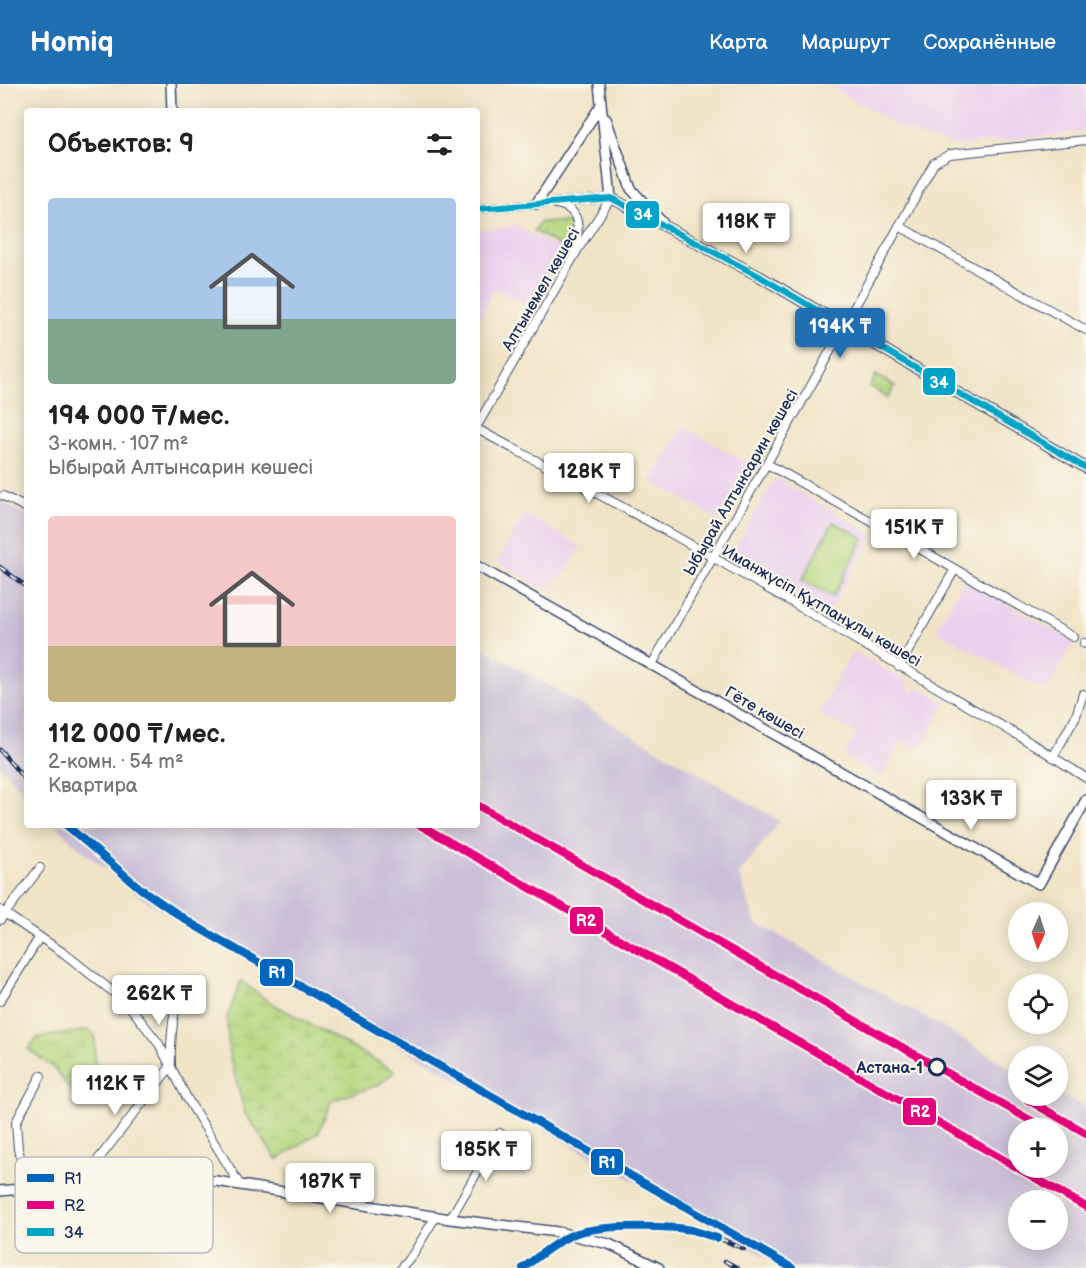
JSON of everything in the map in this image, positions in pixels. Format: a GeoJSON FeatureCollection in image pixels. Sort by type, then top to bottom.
{"type":"FeatureCollection","features":[{"type":"Feature","properties":{"kind":"main road"},"geometry":{"type":"LineString","coordinates":[[171,84],[172,108]]}},
{"type":"Feature","properties":{"kind":"main road"},"geometry":{"type":"LineString","coordinates":[[598,84],[611,198],[759,276],[1086,468]]}},
{"type":"Feature","properties":{"kind":"main road"},"geometry":{"type":"LineString","coordinates":[[536,204],[601,105]]}},
{"type":"Feature","properties":{"kind":"main road"},"geometry":{"type":"LineString","coordinates":[[601,105],[630,189],[669,230]]}},
{"type":"Feature","properties":{"kind":"main road","name":"Гёте көшесі"},"geometry":{"type":"LineString","coordinates":[[480,568],[1039,884],[1086,800]]}},
{"type":"Feature","properties":{"kind":"main road"},"geometry":{"type":"LineString","coordinates":[[213,1181],[436,1216],[558,1232],[609,1244],[659,1268]]}},
{"type":"Feature","properties":{"kind":"main road"},"geometry":{"type":"LineString","coordinates":[[0,1191],[15,1189]]}},
{"type":"Feature","properties":{"kind":"street","name":"Ыбырай Алтынсарин көшесі"},"geometry":{"type":"LineString","coordinates":[[651,666],[934,163],[950,154],[1086,140]]}},
{"type":"Feature","properties":{"kind":"street"},"geometry":{"type":"LineString","coordinates":[[480,209],[611,198]]}},
{"type":"Feature","properties":{"kind":"street","name":"Алтынемел көшесі"},"geometry":{"type":"LineString","coordinates":[[480,422],[565,272],[611,198]]}},
{"type":"Feature","properties":{"kind":"street"},"geometry":{"type":"LineString","coordinates":[[536,204],[561,205],[569,208],[577,220],[580,228],[565,272]]}},
{"type":"Feature","properties":{"kind":"street"},"geometry":{"type":"LineString","coordinates":[[899,226],[1086,330]]}},
{"type":"Feature","properties":{"kind":"street","name":"Иманжүсіп Құтпанұлы көшесі"},"geometry":{"type":"LineString","coordinates":[[480,429],[713,558],[1086,778]]}},
{"type":"Feature","properties":{"kind":"street"},"geometry":{"type":"LineString","coordinates":[[766,464],[1073,637]]}},
{"type":"Feature","properties":{"kind":"street"},"geometry":{"type":"LineString","coordinates":[[3,496],[24,506]]}},
{"type":"Feature","properties":{"kind":"street"},"geometry":{"type":"LineString","coordinates":[[899,667],[955,569]]}},
{"type":"Feature","properties":{"kind":"street"},"geometry":{"type":"LineString","coordinates":[[1053,757],[1076,716],[1083,694]]}},
{"type":"Feature","properties":{"kind":"street"},"geometry":{"type":"LineString","coordinates":[[40,868],[2,914],[65,954],[127,1002],[159,1044],[240,1185]]}},
{"type":"Feature","properties":{"kind":"street"},"geometry":{"type":"LineString","coordinates":[[0,1001],[39,938]]}},
{"type":"Feature","properties":{"kind":"street"},"geometry":{"type":"LineString","coordinates":[[100,1157],[171,1066],[172,1022],[179,988]]}},
{"type":"Feature","properties":{"kind":"street"},"geometry":{"type":"LineString","coordinates":[[20,1157],[16,1122],[41,1076]]}},
{"type":"Feature","properties":{"kind":"street"},"geometry":{"type":"LineString","coordinates":[[450,1218],[500,1133]]}},
{"type":"Feature","properties":{"kind":"street"},"geometry":{"type":"LineString","coordinates":[[401,1268],[413,1254],[436,1216]]}},
{"type":"Feature","properties":{"kind":"shaded area"},"geometry":{"type":"Polygon","coordinates":[[[826,84],[1086,84],[1086,131],[952,146],[902,129],[826,84]]]}},
{"type":"Feature","properties":{"kind":"shaded area"},"geometry":{"type":"Polygon","coordinates":[[[516,226],[562,250],[530,307],[495,288],[480,316],[480,230],[516,226]]]}},
{"type":"Feature","properties":{"kind":"shaded area"},"geometry":{"type":"Polygon","coordinates":[[[683,426],[750,465],[718,520],[651,481],[683,426]]]}},
{"type":"Feature","properties":{"kind":"shaded area"},"geometry":{"type":"Polygon","coordinates":[[[775,478],[874,535],[829,612],[730,556],[775,478]]]}},
{"type":"Feature","properties":{"kind":"shaded area"},"geometry":{"type":"Polygon","coordinates":[[[0,501],[24,514],[24,791],[0,766],[0,501]]]}},
{"type":"Feature","properties":{"kind":"shaded area"},"geometry":{"type":"Polygon","coordinates":[[[524,514],[581,546],[562,578],[557,576],[548,591],[497,562],[524,514]]]}},
{"type":"Feature","properties":{"kind":"shaded area"},"geometry":{"type":"Polygon","coordinates":[[[964,580],[1074,642],[1046,692],[936,630],[964,580]]]}},
{"type":"Feature","properties":{"kind":"shaded area"},"geometry":{"type":"Polygon","coordinates":[[[480,646],[780,821],[739,874],[755,922],[1008,1066],[1008,1106],[1068,1106],[1068,1099],[1086,1107],[1086,1268],[785,1268],[142,898],[72,842],[59,828],[480,828],[480,646]]]}},
{"type":"Feature","properties":{"kind":"shaded area"},"geometry":{"type":"Polygon","coordinates":[[[852,651],[910,683],[907,689],[914,693],[917,687],[946,703],[920,749],[902,740],[881,778],[844,757],[856,734],[819,714],[852,651]]]}},
{"type":"Feature","properties":{"kind":"green space"},"geometry":{"type":"Polygon","coordinates":[[[540,222],[566,222],[570,226],[575,225],[577,236],[566,250],[534,231],[540,222]]]}},
{"type":"Feature","properties":{"kind":"green space"},"geometry":{"type":"Polygon","coordinates":[[[876,375],[895,386],[888,397],[870,387],[876,375]]]}},
{"type":"Feature","properties":{"kind":"green space"},"geometry":{"type":"Polygon","coordinates":[[[833,522],[864,538],[833,597],[802,580],[833,522]]]}},
{"type":"Feature","properties":{"kind":"green space"},"geometry":{"type":"Polygon","coordinates":[[[241,981],[268,1001],[395,1071],[378,1085],[331,1101],[319,1132],[277,1160],[245,1113],[229,1054],[227,1017],[241,981]]]}},
{"type":"Feature","properties":{"kind":"green space"},"geometry":{"type":"Polygon","coordinates":[[[89,1030],[95,1035],[95,1073],[70,1086],[72,1093],[54,1068],[28,1049],[37,1038],[89,1030]]]}},
{"type":"Feature","properties":{"kind":"railway"},"geometry":{"type":"LineString","coordinates":[[0,567],[24,585]]}},
{"type":"Feature","properties":{"kind":"railway"},"geometry":{"type":"LineString","coordinates":[[0,750],[24,778]]}},
{"type":"Feature","properties":{"kind":"railway"},"geometry":{"type":"LineString","coordinates":[[70,828],[141,889],[192,924],[792,1268]]}},
{"type":"Feature","properties":{"kind":"railway"},"geometry":{"type":"LineString","coordinates":[[425,828],[1086,1207]]}},
{"type":"Feature","properties":{"kind":"railway"},"geometry":{"type":"LineString","coordinates":[[523,1268],[566,1238],[598,1229],[671,1228],[712,1236],[744,1249]]}},
{"type":"Feature","properties":{"kind":"railway"},"geometry":{"type":"LineString","coordinates":[[725,1261],[738,1268]]}},
{"type":"Feature","properties":{"kind":"transit line","name":"34"},"geometry":{"type":"LineString","coordinates":[[480,209],[611,198],[759,276],[1086,468]]}},
{"type":"Feature","properties":{"kind":"transit line","name":"R2"},"geometry":{"type":"LineString","coordinates":[[480,807],[1026,1118]]}},
{"type":"Feature","properties":{"kind":"transit line","name":"R1"},"geometry":{"type":"LineString","coordinates":[[70,828],[141,889],[192,924],[792,1268]]}},
{"type":"Feature","properties":{"kind":"transit line","name":"R2"},"geometry":{"type":"LineString","coordinates":[[425,828],[1086,1207]]}},
{"type":"Feature","properties":{"kind":"transit line","name":"R2"},"geometry":{"type":"LineString","coordinates":[[1039,1106],[1086,1133]]}},
{"type":"Feature","properties":{"kind":"transit line","name":"R1"},"geometry":{"type":"LineString","coordinates":[[523,1268],[567,1237],[584,1231],[639,1227],[678,1228],[717,1238]]}},
{"type":"Feature","properties":{"kind":"place","name":"Астана-1"},"geometry":{"type":"Point","coordinates":[937,1067]}}]}
